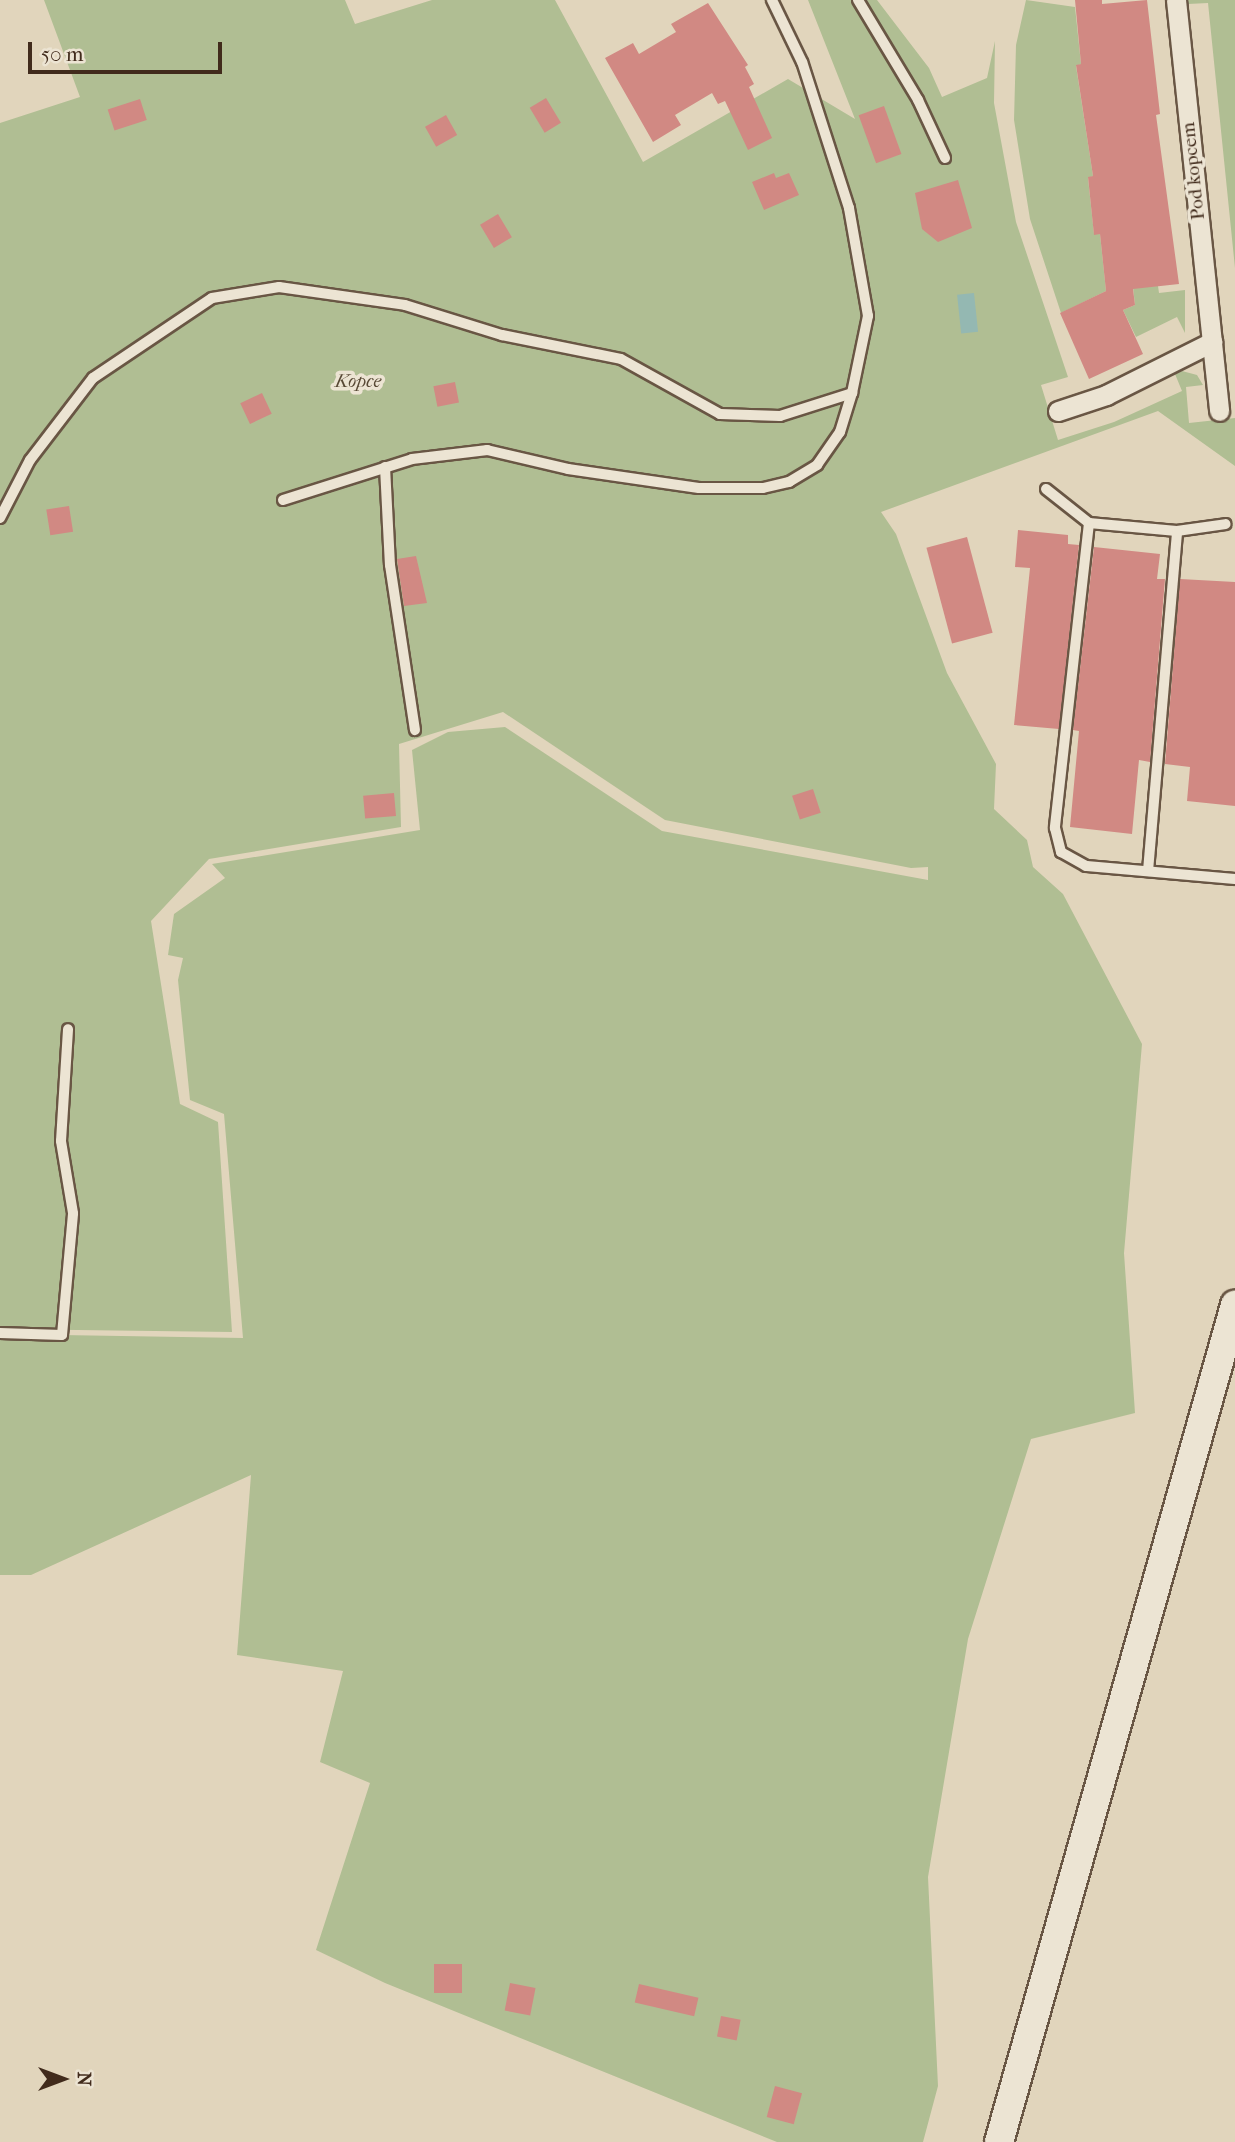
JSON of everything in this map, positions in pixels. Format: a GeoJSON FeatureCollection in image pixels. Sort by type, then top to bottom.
{"type":"FeatureCollection","features":[{"type":"Feature","properties":{"kind":"street","name":"Pod kopcem"},"geometry":{"type":"LineString","coordinates":[[1176,0],[1219,411]]}},
{"type":"Feature","properties":{"kind":"street"},"geometry":{"type":"LineString","coordinates":[[1058,411],[1106,395],[1212,342]]}},
{"type":"Feature","properties":{"kind":"street"},"geometry":{"type":"LineString","coordinates":[[999,2142],[1235,1305]]}},
{"type":"Feature","properties":{"kind":"lane"},"geometry":{"type":"LineString","coordinates":[[283,500],[412,459],[487,450],[568,469],[699,488],[763,488],[789,482],[817,465],[840,432],[852,393],[868,316],[849,208],[802,62],[772,0]]}},
{"type":"Feature","properties":{"kind":"lane"},"geometry":{"type":"LineString","coordinates":[[858,0],[918,100],[945,158]]}},
{"type":"Feature","properties":{"kind":"lane"},"geometry":{"type":"LineString","coordinates":[[0,518],[30,460],[93,378],[212,299],[279,287],[405,305],[502,335],[621,359],[720,414],[780,416],[852,393]]}},
{"type":"Feature","properties":{"kind":"lane"},"geometry":{"type":"LineString","coordinates":[[385,467],[390,565],[415,730]]}},
{"type":"Feature","properties":{"kind":"lane"},"geometry":{"type":"LineString","coordinates":[[1046,489],[1089,523],[1177,531],[1226,524]]}},
{"type":"Feature","properties":{"kind":"lane"},"geometry":{"type":"LineString","coordinates":[[1089,523],[1055,828],[1061,852],[1086,866],[1235,879]]}},
{"type":"Feature","properties":{"kind":"lane"},"geometry":{"type":"LineString","coordinates":[[1148,871],[1177,531]]}},
{"type":"Feature","properties":{"kind":"lane"},"geometry":{"type":"LineString","coordinates":[[0,1334],[62,1335],[73,1213],[61,1141],[68,1029]]}},
{"type":"Feature","properties":{"kind":"green space","name":"Kopce"},"geometry":{"type":"Polygon","coordinates":[[[44,0],[345,0],[355,24],[432,0],[555,0],[643,162],[788,79],[855,119],[808,0],[877,0],[929,68],[942,97],[987,78],[995,41],[994,103],[1016,222],[1068,377],[1041,385],[1058,440],[1114,422],[1182,391],[1175,374],[1182,371],[1197,375],[1203,385],[1186,387],[1189,423],[1235,418],[1235,466],[1158,411],[881,512],[896,534],[947,673],[996,764],[994,809],[1027,840],[1033,867],[1063,894],[1142,1044],[1124,1253],[1135,1413],[1031,1439],[968,1639],[928,1877],[938,2086],[923,2142],[777,2142],[385,1983],[316,1950],[370,1783],[320,1762],[343,1671],[237,1655],[251,1475],[31,1575],[0,1575],[0,1334],[243,1338],[224,1114],[190,1100],[178,980],[183,958],[168,955],[174,914],[225,878],[212,864],[420,830],[412,750],[448,732],[505,727],[662,831],[928,880],[928,867],[911,868],[665,820],[503,712],[399,744],[401,827],[209,859],[151,921],[180,1104],[218,1122],[232,1332],[0,1329],[0,123],[80,97],[44,0]]]}},
{"type":"Feature","properties":{"kind":"green space"},"geometry":{"type":"Polygon","coordinates":[[[1026,0],[1075,7],[1081,64],[1076,66],[1093,176],[1088,178],[1094,234],[1100,234],[1106,291],[1061,313],[1030,219],[1014,120],[1016,45],[1026,0]]]}},
{"type":"Feature","properties":{"kind":"green space"},"geometry":{"type":"Polygon","coordinates":[[[1188,0],[1235,0],[1235,268],[1208,3],[1188,4],[1188,0]]]}},
{"type":"Feature","properties":{"kind":"green space"},"geometry":{"type":"Polygon","coordinates":[[[1158,286],[1159,293],[1185,290],[1185,333],[1177,317],[1136,337],[1123,310],[1135,305],[1133,287],[1158,286]]]}},
{"type":"Feature","properties":{"kind":"water"},"geometry":{"type":"Polygon","coordinates":[[[974,293],[978,332],[961,334],[957,295],[974,293]]]}},
{"type":"Feature","properties":{"kind":"building"},"geometry":{"type":"Polygon","coordinates":[[[1075,0],[1102,0],[1102,4],[1147,0],[1160,114],[1156,115],[1179,284],[1133,289],[1135,305],[1123,310],[1143,354],[1089,379],[1060,313],[1106,291],[1100,234],[1094,235],[1088,177],[1093,176],[1076,65],[1081,64],[1075,0]]]}},
{"type":"Feature","properties":{"kind":"building"},"geometry":{"type":"Polygon","coordinates":[[[708,3],[748,65],[745,67],[754,84],[749,87],[772,138],[748,150],[725,101],[718,104],[712,93],[675,115],[681,125],[653,142],[605,58],[633,43],[639,54],[676,32],[671,24],[708,3]]]}},
{"type":"Feature","properties":{"kind":"building"},"geometry":{"type":"Polygon","coordinates":[[[546,98],[561,123],[545,133],[530,108],[546,98]]]}},
{"type":"Feature","properties":{"kind":"building"},"geometry":{"type":"Polygon","coordinates":[[[140,99],[147,120],[114,130],[108,110],[140,99]]]}},
{"type":"Feature","properties":{"kind":"building"},"geometry":{"type":"Polygon","coordinates":[[[884,106],[901,154],[876,163],[859,115],[884,106]]]}},
{"type":"Feature","properties":{"kind":"building"},"geometry":{"type":"Polygon","coordinates":[[[446,115],[457,135],[436,147],[425,127],[446,115]]]}},
{"type":"Feature","properties":{"kind":"building"},"geometry":{"type":"Polygon","coordinates":[[[774,173],[776,178],[789,173],[799,195],[764,210],[752,182],[774,173]]]}},
{"type":"Feature","properties":{"kind":"building"},"geometry":{"type":"Polygon","coordinates":[[[958,180],[972,228],[938,242],[922,229],[915,193],[958,180]]]}},
{"type":"Feature","properties":{"kind":"building"},"geometry":{"type":"Polygon","coordinates":[[[498,214],[512,237],[494,248],[480,225],[498,214]]]}},
{"type":"Feature","properties":{"kind":"building"},"geometry":{"type":"Polygon","coordinates":[[[455,382],[459,403],[437,407],[433,386],[455,382]]]}},
{"type":"Feature","properties":{"kind":"building"},"geometry":{"type":"Polygon","coordinates":[[[262,393],[272,414],[250,424],[240,403],[262,393]]]}},
{"type":"Feature","properties":{"kind":"building"},"geometry":{"type":"Polygon","coordinates":[[[69,506],[73,532],[50,535],[46,510],[69,506]]]}},
{"type":"Feature","properties":{"kind":"building"},"geometry":{"type":"Polygon","coordinates":[[[1018,530],[1068,535],[1068,544],[1079,545],[1059,729],[1014,725],[1030,568],[1015,567],[1018,530]]]}},
{"type":"Feature","properties":{"kind":"building"},"geometry":{"type":"Polygon","coordinates":[[[967,537],[993,633],[952,643],[926,548],[967,537]]]}},
{"type":"Feature","properties":{"kind":"building"},"geometry":{"type":"Polygon","coordinates":[[[1094,547],[1160,554],[1157,579],[1165,579],[1150,762],[1139,760],[1132,834],[1070,827],[1079,731],[1073,730],[1094,547]]]}},
{"type":"Feature","properties":{"kind":"building"},"geometry":{"type":"Polygon","coordinates":[[[416,556],[427,603],[404,606],[397,559],[416,556]]]}},
{"type":"Feature","properties":{"kind":"building"},"geometry":{"type":"Polygon","coordinates":[[[1180,579],[1235,582],[1235,806],[1187,801],[1190,767],[1165,764],[1180,579]]]}},
{"type":"Feature","properties":{"kind":"building"},"geometry":{"type":"Polygon","coordinates":[[[813,789],[821,813],[800,820],[792,796],[813,789]]]}},
{"type":"Feature","properties":{"kind":"building"},"geometry":{"type":"Polygon","coordinates":[[[394,793],[396,816],[365,819],[363,796],[394,793]]]}},
{"type":"Feature","properties":{"kind":"building"},"geometry":{"type":"Polygon","coordinates":[[[434,1964],[462,1964],[462,1993],[434,1993],[434,1964]]]}},
{"type":"Feature","properties":{"kind":"building"},"geometry":{"type":"Polygon","coordinates":[[[510,1983],[536,1988],[530,2015],[505,2010],[510,1983]]]}},
{"type":"Feature","properties":{"kind":"building"},"geometry":{"type":"Polygon","coordinates":[[[639,1984],[698,1998],[694,2016],[635,2003],[639,1984]]]}},
{"type":"Feature","properties":{"kind":"building"},"geometry":{"type":"Polygon","coordinates":[[[721,2016],[741,2020],[737,2040],[717,2037],[721,2016]]]}},
{"type":"Feature","properties":{"kind":"building"},"geometry":{"type":"Polygon","coordinates":[[[775,2086],[802,2093],[794,2124],[767,2117],[775,2086]]]}}]}
